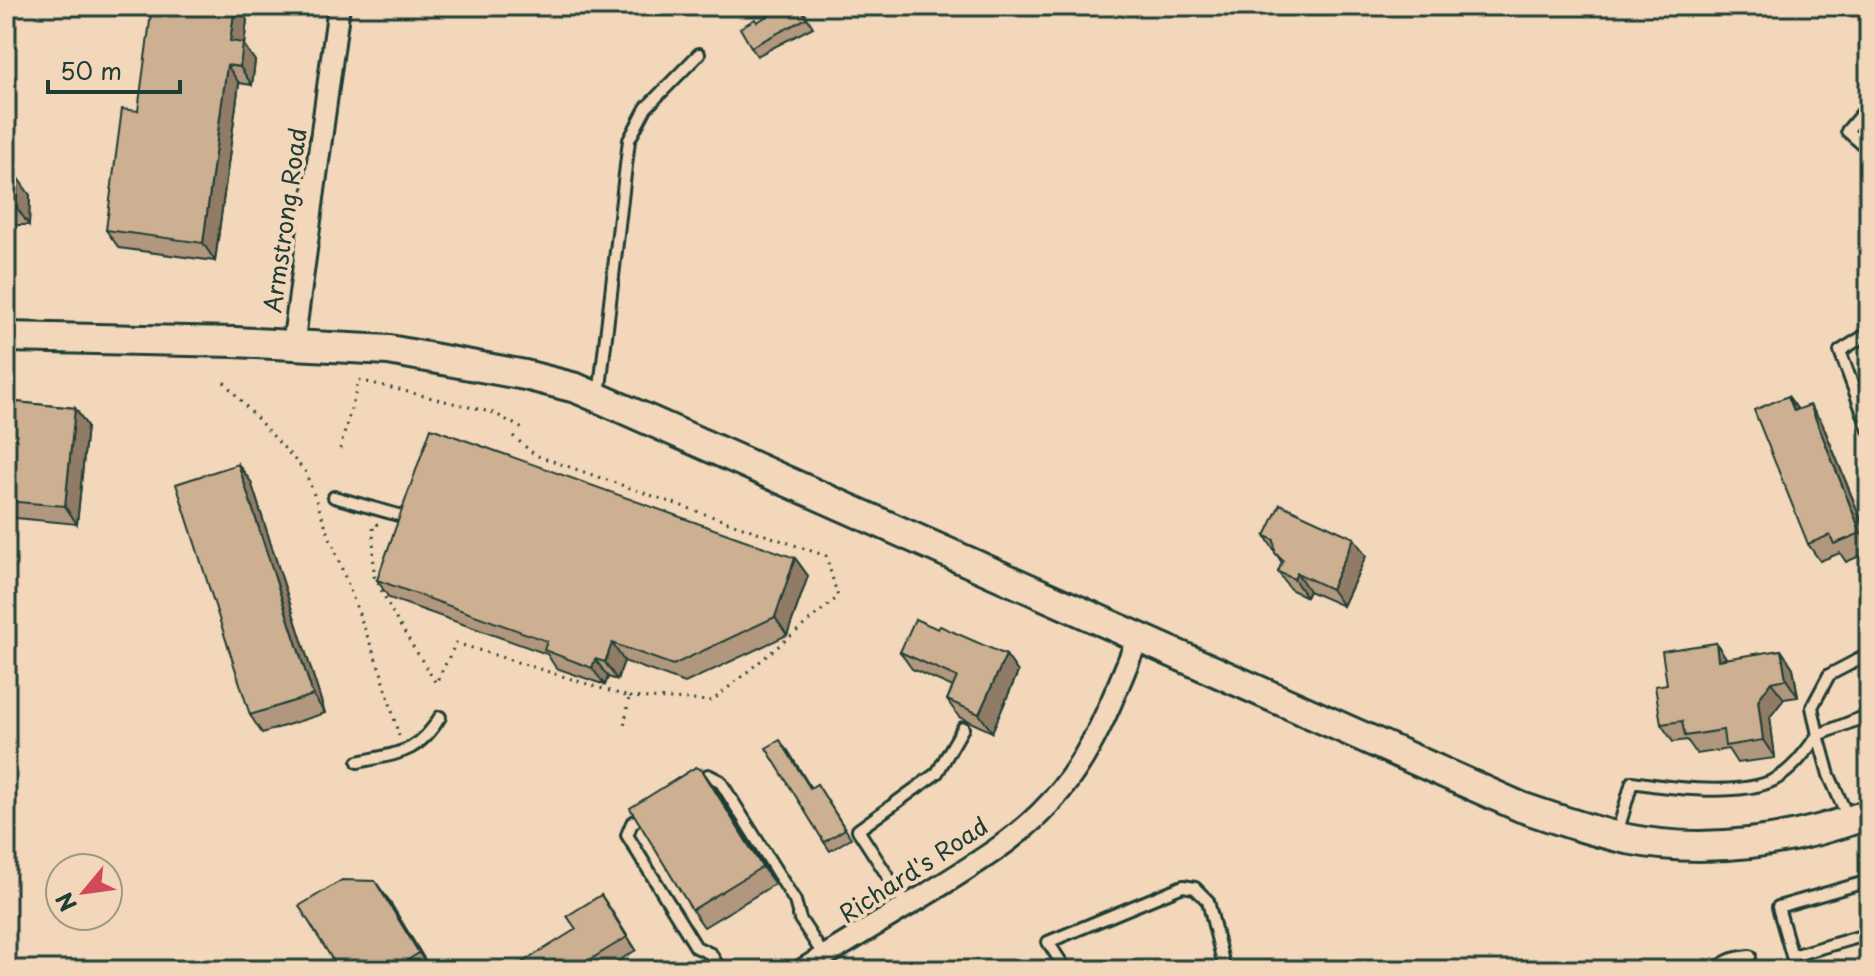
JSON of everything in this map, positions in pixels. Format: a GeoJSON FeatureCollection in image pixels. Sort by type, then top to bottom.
{"type":"FeatureCollection","features":[{"type":"Feature","properties":{"kind":"street","name":"Armstrong Road"},"geometry":{"type":"LineString","coordinates":[[293,346],[339,6]]}},
{"type":"Feature","properties":{"kind":"street"},"geometry":{"type":"LineString","coordinates":[[6,337],[234,342],[389,350],[525,375],[576,388],[1521,807],[1616,836],[1680,845],[1728,844],[1808,834],[1859,818]]}},
{"type":"Feature","properties":{"kind":"street","name":"Richard's Road"},"geometry":{"type":"LineString","coordinates":[[802,970],[989,855],[1032,820],[1060,792],[1082,760],[1105,716],[1138,638]]}},
{"type":"Feature","properties":{"kind":"lane"},"geometry":{"type":"LineString","coordinates":[[599,398],[629,140],[646,108],[699,54]]}},
{"type":"Feature","properties":{"kind":"lane"},"geometry":{"type":"LineString","coordinates":[[1869,105],[1847,131],[1869,150]]}},
{"type":"Feature","properties":{"kind":"lane"},"geometry":{"type":"LineString","coordinates":[[1869,333],[1840,351],[1869,430]]}},
{"type":"Feature","properties":{"kind":"lane"},"geometry":{"type":"LineString","coordinates":[[334,497],[409,518]]}},
{"type":"Feature","properties":{"kind":"lane"},"geometry":{"type":"LineString","coordinates":[[1859,818],[1829,775],[1812,707],[1829,675],[1869,654]]}},
{"type":"Feature","properties":{"kind":"lane"},"geometry":{"type":"LineString","coordinates":[[1616,836],[1632,782],[1682,790],[1756,787],[1777,779],[1788,770],[1818,735],[1869,715]]}},
{"type":"Feature","properties":{"kind":"lane"},"geometry":{"type":"LineString","coordinates":[[358,762],[403,752],[427,738],[440,717]]}},
{"type":"Feature","properties":{"kind":"lane"},"geometry":{"type":"LineString","coordinates":[[907,906],[858,830],[937,773],[963,728]]}},
{"type":"Feature","properties":{"kind":"lane"},"geometry":{"type":"LineString","coordinates":[[683,791],[708,775],[720,781],[795,901],[800,919],[824,956]]}},
{"type":"Feature","properties":{"kind":"lane"},"geometry":{"type":"LineString","coordinates":[[658,807],[632,823],[627,835],[696,947],[711,954],[720,970]]}},
{"type":"Feature","properties":{"kind":"lane"},"geometry":{"type":"LineString","coordinates":[[1869,881],[1778,907],[1792,956],[1869,934]]}},
{"type":"Feature","properties":{"kind":"lane"},"geometry":{"type":"LineString","coordinates":[[1066,970],[1048,942],[1183,886],[1195,888],[1208,901],[1225,970]]}},
{"type":"Feature","properties":{"kind":"lane"},"geometry":{"type":"LineString","coordinates":[[1719,970],[1731,959],[1750,956]]}},
{"type":"Feature","properties":{"kind":"path"},"geometry":{"type":"LineString","coordinates":[[340,449],[359,380],[494,413],[523,429]]}},
{"type":"Feature","properties":{"kind":"path"},"geometry":{"type":"LineString","coordinates":[[224,382],[305,471],[382,675],[403,752]]}},
{"type":"Feature","properties":{"kind":"path"},"geometry":{"type":"LineString","coordinates":[[409,518],[373,525],[374,576],[396,619],[436,683],[456,643],[629,697],[712,701],[838,597],[826,556],[535,455],[513,436]]}},
{"type":"Feature","properties":{"kind":"path"},"geometry":{"type":"LineString","coordinates":[[624,727],[629,697]]}},
{"type":"Feature","properties":{"kind":"building"},"geometry":{"type":"Polygon","coordinates":[[[152,6],[235,6],[230,41],[243,43],[240,67],[227,65],[203,243],[106,230],[122,109],[138,111],[152,6]]]}},
{"type":"Feature","properties":{"kind":"building"},"geometry":{"type":"Polygon","coordinates":[[[784,6],[799,6],[807,18],[751,47],[740,28],[784,6]]]}},
{"type":"Feature","properties":{"kind":"building"},"geometry":{"type":"Polygon","coordinates":[[[6,177],[17,177],[17,208],[6,207],[6,177]]]}},
{"type":"Feature","properties":{"kind":"building"},"geometry":{"type":"Polygon","coordinates":[[[1788,396],[1794,411],[1810,405],[1861,533],[1834,544],[1830,535],[1808,544],[1754,410],[1788,396]]]}},
{"type":"Feature","properties":{"kind":"building"},"geometry":{"type":"Polygon","coordinates":[[[6,401],[75,408],[65,506],[6,501],[6,401]]]}},
{"type":"Feature","properties":{"kind":"building"},"geometry":{"type":"Polygon","coordinates":[[[431,428],[795,558],[775,617],[673,665],[612,643],[605,662],[595,659],[592,668],[544,650],[547,641],[377,580],[431,428]]]}},
{"type":"Feature","properties":{"kind":"building"},"geometry":{"type":"Polygon","coordinates":[[[238,464],[313,695],[250,715],[176,484],[238,464]]]}},
{"type":"Feature","properties":{"kind":"building"},"geometry":{"type":"Polygon","coordinates":[[[1280,504],[1354,538],[1331,589],[1297,573],[1294,579],[1278,572],[1283,560],[1275,553],[1274,540],[1265,536],[1280,504]]]}},
{"type":"Feature","properties":{"kind":"building"},"geometry":{"type":"Polygon","coordinates":[[[915,619],[938,629],[940,626],[1006,655],[979,714],[947,700],[957,677],[900,652],[915,619]]]}},
{"type":"Feature","properties":{"kind":"building"},"geometry":{"type":"Polygon","coordinates":[[[1716,643],[1718,660],[1781,650],[1786,679],[1771,682],[1758,700],[1763,740],[1725,746],[1723,730],[1685,736],[1682,721],[1661,724],[1655,686],[1667,684],[1662,651],[1716,643]]]}},
{"type":"Feature","properties":{"kind":"building"},"geometry":{"type":"Polygon","coordinates":[[[780,740],[810,788],[817,784],[845,829],[824,842],[766,748],[780,740]]]}},
{"type":"Feature","properties":{"kind":"building"},"geometry":{"type":"Polygon","coordinates":[[[696,767],[702,770],[762,867],[692,910],[630,808],[696,767]]]}},
{"type":"Feature","properties":{"kind":"building"},"geometry":{"type":"Polygon","coordinates":[[[342,880],[375,881],[419,953],[395,968],[397,970],[339,970],[299,906],[342,880]]]}},
{"type":"Feature","properties":{"kind":"building"},"geometry":{"type":"Polygon","coordinates":[[[601,895],[627,937],[573,970],[524,970],[520,964],[576,929],[567,916],[601,895]]]}}]}
